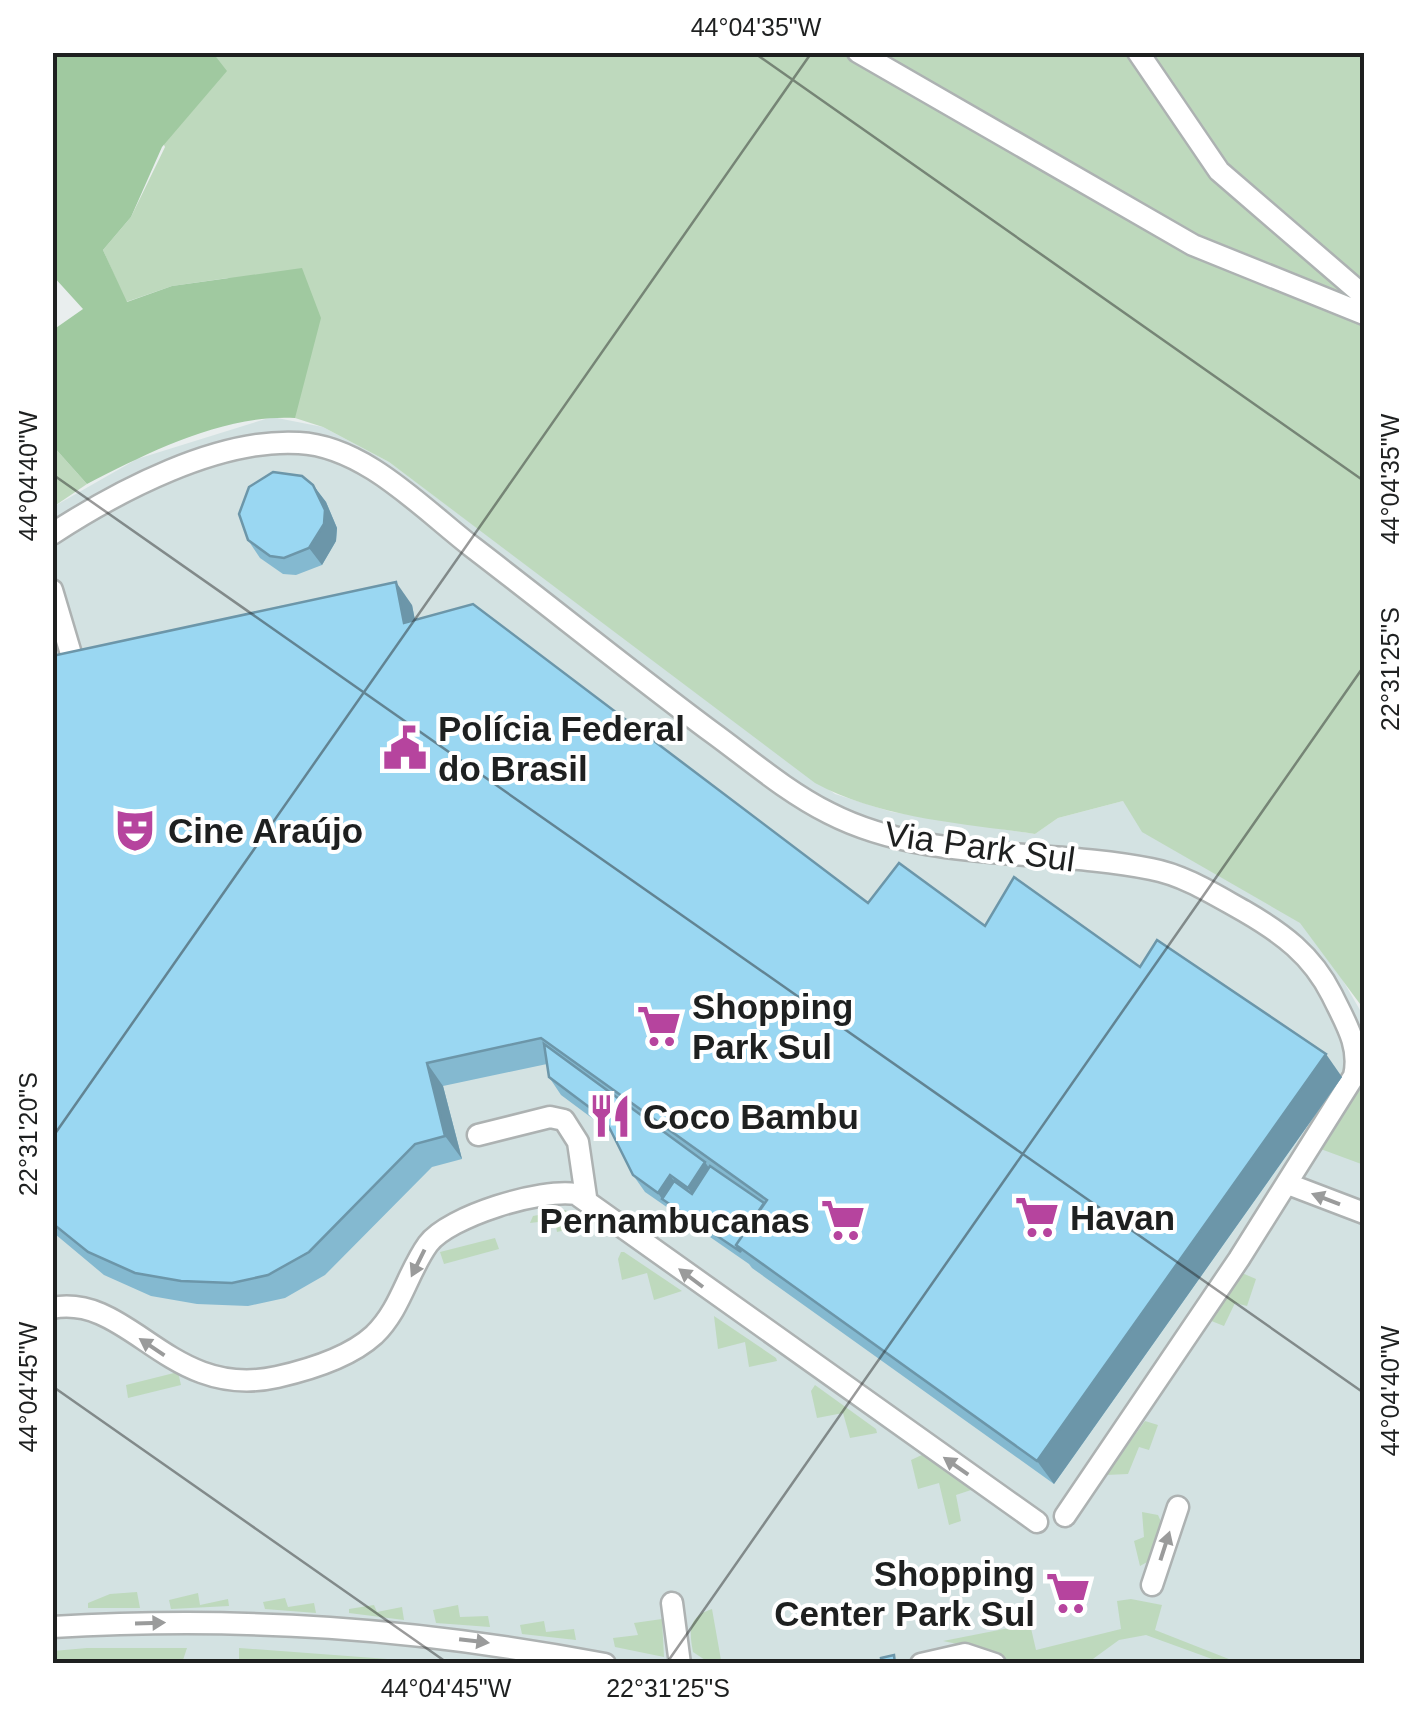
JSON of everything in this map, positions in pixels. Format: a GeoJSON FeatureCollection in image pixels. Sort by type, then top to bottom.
{"type":"FeatureCollection","features":[{"type":"Feature","properties":{"kind":"lane"},"geometry":{"type":"LineString","coordinates":[[858,52],[1193,245],[1364,314]]}},
{"type":"Feature","properties":{"kind":"lane"},"geometry":{"type":"LineString","coordinates":[[1138,52],[1218,170],[1364,296]]}},
{"type":"Feature","properties":{"kind":"lane","name":"Via Park Sul"},"geometry":{"type":"LineString","coordinates":[[52,534],[132,487],[194,464],[268,445],[298,442],[326,448],[392,485],[650,686],[829,814],[886,836],[1153,869],[1202,888],[1280,933],[1309,957],[1325,980],[1356,1047],[1350,1085],[1065,1516]]}},
{"type":"Feature","properties":{"kind":"lane"},"geometry":{"type":"LineString","coordinates":[[52,590],[77,676]]}},
{"type":"Feature","properties":{"kind":"lane"},"geometry":{"type":"LineString","coordinates":[[478,1135],[550,1117],[564,1120],[578,1142],[586,1198]]}},
{"type":"Feature","properties":{"kind":"lane"},"geometry":{"type":"LineString","coordinates":[[1288,1184],[1364,1214]]}},
{"type":"Feature","properties":{"kind":"lane"},"geometry":{"type":"LineString","coordinates":[[52,1308],[93,1310],[198,1374],[240,1380],[270,1379],[314,1366],[374,1334],[396,1308],[426,1248],[448,1226],[543,1195],[568,1192],[586,1198],[708,1291],[1036,1522]]}},
{"type":"Feature","properties":{"kind":"lane"},"geometry":{"type":"LineString","coordinates":[[1152,1585],[1178,1507]]}},
{"type":"Feature","properties":{"kind":"lane"},"geometry":{"type":"LineString","coordinates":[[672,1603],[680,1664]]}},
{"type":"Feature","properties":{"kind":"lane"},"geometry":{"type":"LineString","coordinates":[[52,1627],[248,1621],[334,1626],[514,1646],[605,1664]]}},
{"type":"Feature","properties":{"kind":"lane"},"geometry":{"type":"LineString","coordinates":[[921,1664],[964,1654],[994,1664]]}},
{"type":"Feature","properties":{"kind":"shaded area"},"geometry":{"type":"Polygon","coordinates":[[[272,417],[323,427],[389,462],[835,794],[892,812],[1035,834],[1058,818],[1123,801],[1298,920],[1323,946],[1364,1017],[1364,1663],[53,1664],[53,507],[137,459],[272,417]]]}},
{"type":"Feature","properties":{"kind":"green space"},"geometry":{"type":"Polygon","coordinates":[[[57,53],[213,53],[227,71],[162,147],[131,217],[103,250],[127,302],[172,286],[302,268],[321,318],[295,418],[268,418],[214,429],[161,448],[87,484],[53,446],[53,330],[83,309],[53,276],[57,53]]]}},
{"type":"Feature","properties":{"kind":"green space"},"geometry":{"type":"Polygon","coordinates":[[[120,53],[1364,53],[1364,1017],[1363,1008],[1300,923],[1142,832],[1123,801],[1058,818],[1035,834],[895,812],[815,783],[389,462],[323,427],[295,418],[228,278],[172,286],[126,302],[103,250],[131,217],[165,147],[120,53]]]}},
{"type":"Feature","properties":{"kind":"green space"},"geometry":{"type":"Polygon","coordinates":[[[53,446],[87,484],[53,507],[53,446]]]}},
{"type":"Feature","properties":{"kind":"green space"},"geometry":{"type":"Polygon","coordinates":[[[1364,1071],[1364,1165],[1318,1148],[1364,1071]]]}},
{"type":"Feature","properties":{"kind":"green space"},"geometry":{"type":"Polygon","coordinates":[[[565,1210],[577,1216],[582,1226],[557,1232],[555,1220],[530,1223],[533,1216],[565,1210]]]}},
{"type":"Feature","properties":{"kind":"green space"},"geometry":{"type":"Polygon","coordinates":[[[495,1238],[499,1249],[444,1264],[440,1252],[495,1238]]]}},
{"type":"Feature","properties":{"kind":"green space"},"geometry":{"type":"Polygon","coordinates":[[[621,1252],[682,1291],[654,1300],[647,1273],[622,1280],[618,1259],[621,1252]]]}},
{"type":"Feature","properties":{"kind":"green space"},"geometry":{"type":"Polygon","coordinates":[[[1242,1273],[1256,1279],[1247,1306],[1235,1303],[1224,1326],[1209,1320],[1242,1273]]]}},
{"type":"Feature","properties":{"kind":"green space"},"geometry":{"type":"Polygon","coordinates":[[[714,1316],[777,1361],[749,1367],[745,1342],[718,1349],[714,1316]]]}},
{"type":"Feature","properties":{"kind":"green space"},"geometry":{"type":"Polygon","coordinates":[[[178,1372],[181,1385],[128,1398],[126,1385],[178,1372]]]}},
{"type":"Feature","properties":{"kind":"green space"},"geometry":{"type":"Polygon","coordinates":[[[815,1385],[877,1433],[850,1438],[843,1413],[817,1418],[811,1391],[815,1385]]]}},
{"type":"Feature","properties":{"kind":"green space"},"geometry":{"type":"Polygon","coordinates":[[[1145,1421],[1158,1425],[1149,1450],[1139,1447],[1128,1474],[1106,1475],[1145,1421]]]}},
{"type":"Feature","properties":{"kind":"green space"},"geometry":{"type":"Polygon","coordinates":[[[924,1454],[977,1488],[956,1495],[961,1521],[949,1525],[939,1483],[918,1489],[911,1460],[924,1454]]]}},
{"type":"Feature","properties":{"kind":"green space"},"geometry":{"type":"Polygon","coordinates":[[[1142,1512],[1158,1515],[1162,1524],[1149,1561],[1140,1566],[1134,1541],[1144,1537],[1142,1512]]]}},
{"type":"Feature","properties":{"kind":"green space"},"geometry":{"type":"Polygon","coordinates":[[[137,1592],[140,1608],[88,1608],[88,1603],[110,1594],[137,1592]]]}},
{"type":"Feature","properties":{"kind":"green space"},"geometry":{"type":"Polygon","coordinates":[[[198,1593],[200,1605],[228,1599],[229,1606],[171,1609],[169,1600],[198,1593]]]}},
{"type":"Feature","properties":{"kind":"green space"},"geometry":{"type":"Polygon","coordinates":[[[285,1598],[288,1607],[314,1603],[316,1613],[265,1609],[263,1602],[285,1598]]]}},
{"type":"Feature","properties":{"kind":"green space"},"geometry":{"type":"Polygon","coordinates":[[[1131,1599],[1162,1605],[1155,1630],[1239,1663],[1223,1663],[1146,1635],[1119,1640],[1086,1664],[1007,1663],[982,1649],[943,1641],[1030,1624],[1036,1650],[1121,1629],[1117,1601],[1131,1599]]]}},
{"type":"Feature","properties":{"kind":"green space"},"geometry":{"type":"Polygon","coordinates":[[[374,1605],[377,1612],[402,1607],[404,1620],[349,1613],[349,1609],[374,1605]]]}},
{"type":"Feature","properties":{"kind":"green space"},"geometry":{"type":"Polygon","coordinates":[[[458,1605],[460,1617],[488,1616],[490,1627],[436,1623],[433,1610],[458,1605]]]}},
{"type":"Feature","properties":{"kind":"green space"},"geometry":{"type":"Polygon","coordinates":[[[712,1609],[721,1660],[705,1660],[693,1652],[694,1620],[712,1609]]]}},
{"type":"Feature","properties":{"kind":"green space"},"geometry":{"type":"Polygon","coordinates":[[[662,1619],[664,1657],[615,1647],[613,1638],[638,1635],[634,1623],[662,1619]]]}},
{"type":"Feature","properties":{"kind":"green space"},"geometry":{"type":"Polygon","coordinates":[[[544,1621],[546,1632],[574,1629],[576,1640],[522,1634],[520,1625],[544,1621]]]}},
{"type":"Feature","properties":{"kind":"green space"},"geometry":{"type":"Polygon","coordinates":[[[187,1648],[182,1663],[53,1663],[53,1651],[187,1648]]]}},
{"type":"Feature","properties":{"kind":"green space"},"geometry":{"type":"Polygon","coordinates":[[[239,1648],[441,1663],[239,1663],[239,1648]]]}},
{"type":"Feature","properties":{"kind":"building"},"geometry":{"type":"Polygon","coordinates":[[[273,472],[302,476],[313,485],[325,510],[324,524],[309,548],[284,558],[270,556],[248,540],[239,514],[249,487],[273,472]]]}},
{"type":"Feature","properties":{"kind":"building","name":"Shopping Park Sul"},"geometry":{"type":"Polygon","coordinates":[[[396,582],[404,623],[473,604],[868,903],[899,863],[985,926],[1014,877],[1140,967],[1157,940],[1326,1054],[1037,1461],[736,1245],[767,1200],[541,1038],[427,1063],[445,1136],[415,1144],[309,1252],[268,1275],[232,1283],[181,1281],[135,1273],[88,1252],[52,1223],[52,656],[396,582]]]}},
{"type":"Feature","properties":{"kind":"building","name":"Coco Bambu"},"geometry":{"type":"Polygon","coordinates":[[[544,1044],[705,1162],[688,1188],[670,1175],[658,1193],[633,1175],[605,1119],[549,1077],[544,1044]]]}},
{"type":"Feature","properties":{"kind":"building"},"geometry":{"type":"Polygon","coordinates":[[[710,1166],[764,1203],[736,1245],[741,1252],[662,1199],[674,1181],[692,1194],[710,1166]]]}},
{"type":"Feature","properties":{"kind":"building"},"geometry":{"type":"Polygon","coordinates":[[[894,1655],[895,1664],[882,1664],[881,1658],[894,1655]]]}},
{"type":"Feature","properties":{"kind":"place","name":"Polícia Federal do Brasil"},"geometry":{"type":"Point","coordinates":[405,748]}},
{"type":"Feature","properties":{"kind":"place","name":"Cine Araújo"},"geometry":{"type":"Point","coordinates":[135,830]}},
{"type":"Feature","properties":{"kind":"place","name":"Shopping Park Sul"},"geometry":{"type":"Point","coordinates":[659,1026]}},
{"type":"Feature","properties":{"kind":"place","name":"Coco Bambu"},"geometry":{"type":"Point","coordinates":[610,1116]}},
{"type":"Feature","properties":{"kind":"place","name":"Havan"},"geometry":{"type":"Point","coordinates":[1037,1217]}},
{"type":"Feature","properties":{"kind":"place","name":"Pernambucanas"},"geometry":{"type":"Point","coordinates":[843,1220]}},
{"type":"Feature","properties":{"kind":"place","name":"Shopping Center Park Sul"},"geometry":{"type":"Point","coordinates":[1068,1593]}}]}
